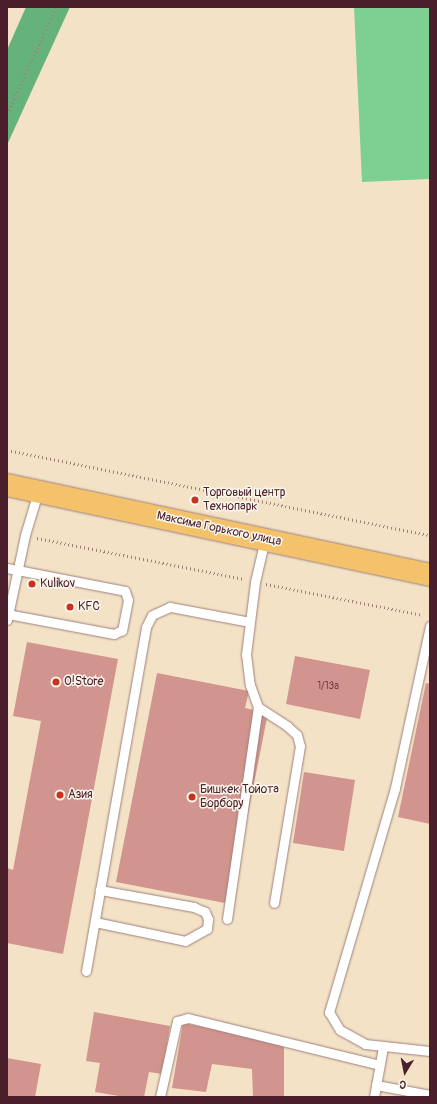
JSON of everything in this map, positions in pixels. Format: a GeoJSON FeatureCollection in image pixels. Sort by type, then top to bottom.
{"type":"FeatureCollection","features":[{"type":"Feature","properties":{"kind":"main road","name":"Максима Горького улица"},"geometry":{"type":"LineString","coordinates":[[7,485],[430,575]]}},
{"type":"Feature","properties":{"kind":"lane"},"geometry":{"type":"LineString","coordinates":[[7,568],[18,570],[125,591],[128,600],[122,630],[114,634],[7,616],[18,570],[25,535],[38,492]]}},
{"type":"Feature","properties":{"kind":"lane"},"geometry":{"type":"LineString","coordinates":[[227,919],[258,707],[250,685],[246,654],[255,582],[265,539]]}},
{"type":"Feature","properties":{"kind":"lane"},"geometry":{"type":"LineString","coordinates":[[86,971],[146,627],[152,615],[170,607],[250,622]]}},
{"type":"Feature","properties":{"kind":"lane"},"geometry":{"type":"LineString","coordinates":[[430,626],[395,788],[330,1012],[340,1030],[364,1044],[430,1051]]}},
{"type":"Feature","properties":{"kind":"lane"},"geometry":{"type":"LineString","coordinates":[[258,707],[287,726],[297,735],[300,746],[274,903]]}},
{"type":"Feature","properties":{"kind":"lane"},"geometry":{"type":"LineString","coordinates":[[95,922],[185,941],[207,929],[208,919],[205,912],[194,907],[100,890]]}},
{"type":"Feature","properties":{"kind":"lane"},"geometry":{"type":"LineString","coordinates":[[160,1097],[177,1021],[188,1018],[380,1065]]}},
{"type":"Feature","properties":{"kind":"lane"},"geometry":{"type":"LineString","coordinates":[[374,1097],[383,1047]]}},
{"type":"Feature","properties":{"kind":"lane"},"geometry":{"type":"LineString","coordinates":[[376,1085],[430,1095]]}},
{"type":"Feature","properties":{"kind":"path"},"geometry":{"type":"LineString","coordinates":[[7,114],[56,7]]}},
{"type":"Feature","properties":{"kind":"path"},"geometry":{"type":"LineString","coordinates":[[7,450],[430,535]]}},
{"type":"Feature","properties":{"kind":"path"},"geometry":{"type":"LineString","coordinates":[[25,535],[430,617]]}},
{"type":"Feature","properties":{"kind":"green space"},"geometry":{"type":"Polygon","coordinates":[[[26,7],[70,7],[7,145],[7,50],[26,7]]]}},
{"type":"Feature","properties":{"kind":"green space"},"geometry":{"type":"Polygon","coordinates":[[[354,7],[430,7],[430,179],[362,182],[354,7]]]}},
{"type":"Feature","properties":{"kind":"building","name":"Азия"},"geometry":{"type":"Polygon","coordinates":[[[27,642],[118,659],[63,954],[7,943],[7,868],[13,870],[41,721],[13,716],[27,642]]]}},
{"type":"Feature","properties":{"kind":"building"},"geometry":{"type":"Polygon","coordinates":[[[295,656],[370,670],[360,719],[286,704],[295,656]]]}},
{"type":"Feature","properties":{"kind":"building","name":"Бишкек Тойота Борбору"},"geometry":{"type":"Polygon","coordinates":[[[157,673],[249,691],[245,708],[268,713],[230,904],[116,882],[157,673]]]}},
{"type":"Feature","properties":{"kind":"building"},"geometry":{"type":"Polygon","coordinates":[[[426,683],[430,684],[430,824],[398,817],[426,683]]]}},
{"type":"Feature","properties":{"kind":"building"},"geometry":{"type":"Polygon","coordinates":[[[304,772],[355,780],[344,851],[293,843],[304,772]]]}},
{"type":"Feature","properties":{"kind":"building"},"geometry":{"type":"Polygon","coordinates":[[[94,1012],[170,1026],[162,1074],[149,1072],[144,1097],[125,1097],[95,1092],[100,1063],[86,1061],[94,1012]]]}},
{"type":"Feature","properties":{"kind":"building"},"geometry":{"type":"Polygon","coordinates":[[[183,1023],[284,1043],[284,1097],[253,1097],[252,1069],[212,1064],[206,1092],[172,1088],[183,1023]]]}},
{"type":"Feature","properties":{"kind":"building"},"geometry":{"type":"Polygon","coordinates":[[[7,1058],[41,1064],[35,1097],[7,1097],[7,1058]]]}},
{"type":"Feature","properties":{"kind":"place","name":"Торговый центр Технопарк"},"geometry":{"type":"Point","coordinates":[195,500]}},
{"type":"Feature","properties":{"kind":"place","name":"Kulikov"},"geometry":{"type":"Point","coordinates":[32,584]}},
{"type":"Feature","properties":{"kind":"place","name":"KFC"},"geometry":{"type":"Point","coordinates":[70,607]}},
{"type":"Feature","properties":{"kind":"place","name":"O!Store"},"geometry":{"type":"Point","coordinates":[56,682]}},
{"type":"Feature","properties":{"kind":"place","name":"Азия"},"geometry":{"type":"Point","coordinates":[60,795]}},
{"type":"Feature","properties":{"kind":"place","name":"Бишкек Тойота Борбору"},"geometry":{"type":"Point","coordinates":[192,797]}}]}
